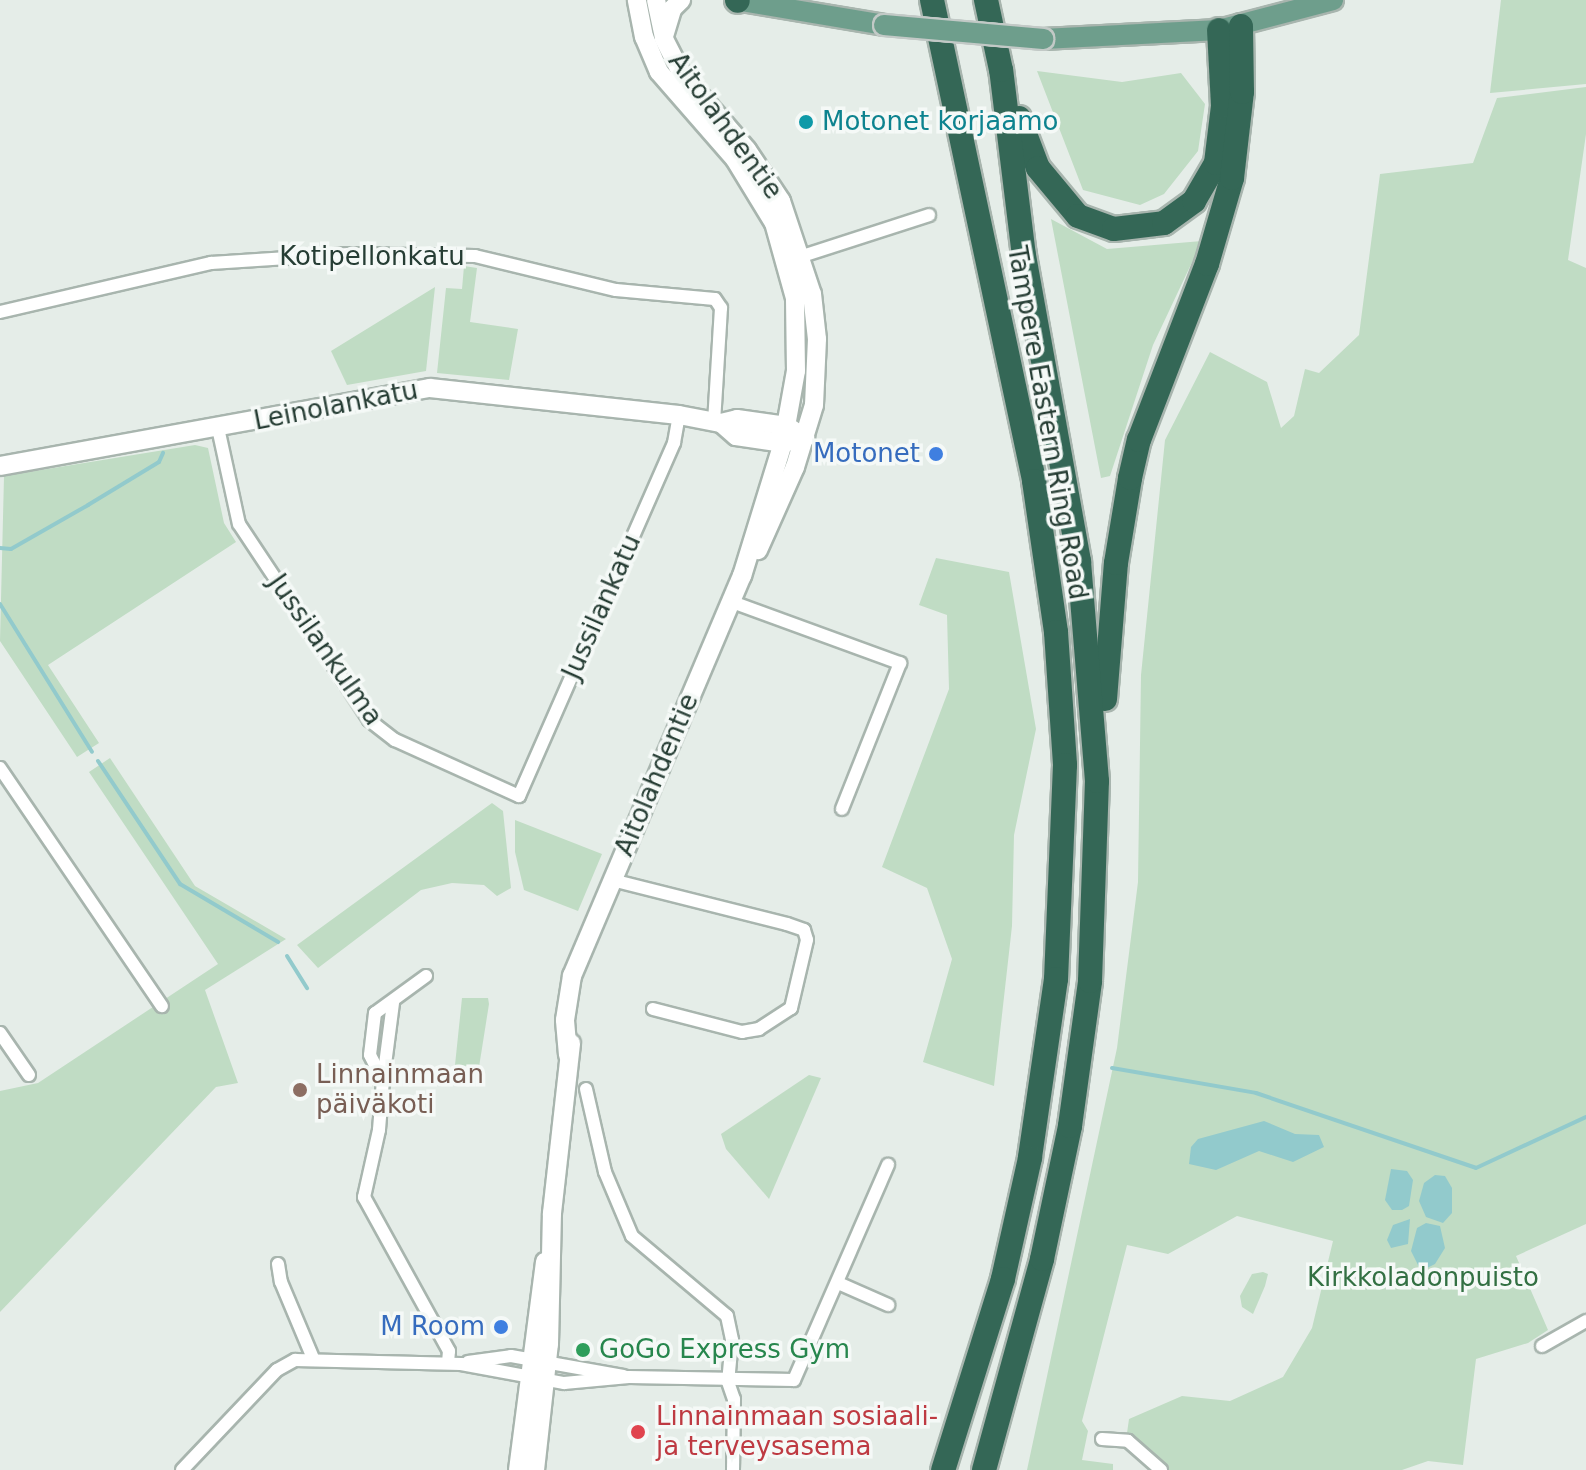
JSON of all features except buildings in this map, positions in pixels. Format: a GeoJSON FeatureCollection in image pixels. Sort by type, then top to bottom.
{"type":"FeatureCollection","features":[{"type":"Feature","properties":{"kind":"highway"},"geometry":{"type":"LineString","coordinates":[[926,0],[939,35]]}},
{"type":"Feature","properties":{"kind":"highway","name":"Tampere Eastern Ring Road"},"geometry":{"type":"LineString","coordinates":[[932,0],[1034,481],[1056,632],[1065,765],[1056,979],[1030,1158],[1003,1279],[943,1470]]}},
{"type":"Feature","properties":{"kind":"highway","name":"Tampere Eastern Ring Road"},"geometry":{"type":"LineString","coordinates":[[984,1470],[1042,1259],[1070,1126],[1090,981],[1097,781],[1081,575],[1024,256],[1001,70],[986,0]]}},
{"type":"Feature","properties":{"kind":"highway"},"geometry":{"type":"LineString","coordinates":[[1001,70],[1028,147],[1065,205],[1096,224],[1148,228],[1164,223],[1194,201],[1216,163],[1230,28]]}},
{"type":"Feature","properties":{"kind":"highway"},"geometry":{"type":"LineString","coordinates":[[1097,781],[1121,519],[1139,440],[1191,311],[1232,178],[1242,92],[1230,28]]}},
{"type":"Feature","properties":{"kind":"main road","name":"Aitolahdentie"},"geometry":{"type":"LineString","coordinates":[[535,1470],[538,1371],[568,1055],[593,931],[742,576],[785,434],[797,320],[795,258],[754,187],[659,72],[644,37],[637,0]]}},
{"type":"Feature","properties":{"kind":"main road","name":"Aitolahdentie"},"geometry":{"type":"LineString","coordinates":[[656,0],[664,39],[693,89],[768,179],[795,258],[817,339],[814,405],[805,438],[759,549],[742,576]]}},
{"type":"Feature","properties":{"kind":"main road","name":"Aitolahdentie"},"geometry":{"type":"LineString","coordinates":[[664,39],[666,20],[681,0]]}},
{"type":"Feature","properties":{"kind":"main road"},"geometry":{"type":"LineString","coordinates":[[737,0],[884,25],[1043,39],[1230,28],[1333,0]]}},
{"type":"Feature","properties":{"kind":"main road","name":"Leinolankatu"},"geometry":{"type":"LineString","coordinates":[[0,466],[430,388],[718,422],[737,419],[805,438]]}},
{"type":"Feature","properties":{"kind":"main road","name":"Aitolahdentie"},"geometry":{"type":"LineString","coordinates":[[518,1470],[538,1371]]}},
{"type":"Feature","properties":{"kind":"street"},"geometry":{"type":"LineString","coordinates":[[795,258],[929,215]]}},
{"type":"Feature","properties":{"kind":"street","name":"Kotipellonkatu"},"geometry":{"type":"LineString","coordinates":[[0,312],[211,263],[361,254],[475,256],[616,290],[715,299],[721,308],[718,422]]}},
{"type":"Feature","properties":{"kind":"street","name":"Jussilankatu"},"geometry":{"type":"LineString","coordinates":[[519,796],[670,453],[679,415]]}},
{"type":"Feature","properties":{"kind":"street","name":"Jussilankulma"},"geometry":{"type":"LineString","coordinates":[[218,428],[239,524],[369,720],[395,740],[519,796]]}},
{"type":"Feature","properties":{"kind":"street"},"geometry":{"type":"LineString","coordinates":[[732,602],[900,663],[842,809]]}},
{"type":"Feature","properties":{"kind":"street"},"geometry":{"type":"LineString","coordinates":[[0,768],[162,1006]]}},
{"type":"Feature","properties":{"kind":"street"},"geometry":{"type":"LineString","coordinates":[[612,880],[804,930],[807,940],[791,1008],[759,1029],[742,1032],[653,1009]]}},
{"type":"Feature","properties":{"kind":"street"},"geometry":{"type":"LineString","coordinates":[[426,976],[393,1003],[379,1130],[364,1197],[455,1364]]}},
{"type":"Feature","properties":{"kind":"street"},"geometry":{"type":"LineString","coordinates":[[0,1033],[29,1075]]}},
{"type":"Feature","properties":{"kind":"street"},"geometry":{"type":"LineString","coordinates":[[586,1089],[605,1172],[632,1236],[727,1316],[732,1340],[728,1382],[734,1399],[733,1470]]}},
{"type":"Feature","properties":{"kind":"street"},"geometry":{"type":"LineString","coordinates":[[182,1470],[277,1370],[313,1358],[455,1364],[487,1357],[538,1371],[728,1382],[794,1380],[888,1165]]}},
{"type":"Feature","properties":{"kind":"street"},"geometry":{"type":"LineString","coordinates":[[278,1264],[281,1282],[313,1358]]}},
{"type":"Feature","properties":{"kind":"street"},"geometry":{"type":"LineString","coordinates":[[838,1283],[888,1305]]}},
{"type":"Feature","properties":{"kind":"street"},"geometry":{"type":"LineString","coordinates":[[1542,1346],[1586,1321]]}},
{"type":"Feature","properties":{"kind":"street"},"geometry":{"type":"LineString","coordinates":[[1102,1439],[1128,1441],[1161,1470]]}},
{"type":"Feature","properties":{"kind":"green space"},"geometry":{"type":"Polygon","coordinates":[[[1501,0],[1586,0],[1586,84],[1490,93],[1501,0]]]}},
{"type":"Feature","properties":{"kind":"green space"},"geometry":{"type":"Polygon","coordinates":[[[1037,71],[1122,82],[1181,73],[1205,104],[1198,151],[1164,194],[1140,205],[1083,190],[1037,71]]]}},
{"type":"Feature","properties":{"kind":"green space","name":"Kirkkoladonpuisto"},"geometry":{"type":"Polygon","coordinates":[[[1586,87],[1586,134],[1568,260],[1586,268],[1586,1224],[1516,1256],[1548,1330],[1528,1343],[1476,1359],[1463,1465],[1428,1461],[1402,1470],[1169,1470],[1127,1433],[1129,1419],[1182,1396],[1230,1401],[1283,1377],[1312,1328],[1333,1241],[1237,1216],[1168,1254],[1127,1245],[1082,1421],[1088,1431],[1082,1460],[1113,1464],[1113,1470],[1027,1470],[1117,1048],[1138,882],[1141,675],[1165,440],[1210,352],[1267,382],[1281,428],[1294,416],[1305,369],[1319,373],[1359,335],[1380,174],[1473,163],[1497,98],[1586,87]]]}},
{"type":"Feature","properties":{"kind":"green space"},"geometry":{"type":"Polygon","coordinates":[[[1051,219],[1107,249],[1202,241],[1153,345],[1110,476],[1101,478],[1051,219]]]}},
{"type":"Feature","properties":{"kind":"green space"},"geometry":{"type":"Polygon","coordinates":[[[464,266],[477,268],[470,322],[518,329],[509,380],[437,373],[446,288],[462,289],[464,266]]]}},
{"type":"Feature","properties":{"kind":"green space"},"geometry":{"type":"Polygon","coordinates":[[[435,287],[426,371],[347,385],[331,351],[435,287]]]}},
{"type":"Feature","properties":{"kind":"green space"},"geometry":{"type":"Polygon","coordinates":[[[195,445],[208,448],[224,523],[236,542],[48,665],[99,743],[77,757],[0,641],[4,476],[195,445]]]}},
{"type":"Feature","properties":{"kind":"green space"},"geometry":{"type":"Polygon","coordinates":[[[936,558],[1009,572],[1036,729],[1014,835],[1012,926],[994,1086],[923,1062],[952,959],[927,888],[882,867],[949,689],[947,615],[919,605],[936,558]]]}},
{"type":"Feature","properties":{"kind":"green space"},"geometry":{"type":"Polygon","coordinates":[[[110,758],[195,886],[286,939],[205,990],[238,1083],[216,1087],[0,1312],[0,1091],[38,1083],[218,964],[89,772],[110,758]]]}},
{"type":"Feature","properties":{"kind":"green space"},"geometry":{"type":"Polygon","coordinates":[[[492,803],[503,811],[511,888],[497,896],[484,885],[452,883],[421,890],[318,968],[297,945],[492,803]]]}},
{"type":"Feature","properties":{"kind":"green space"},"geometry":{"type":"Polygon","coordinates":[[[515,820],[602,854],[578,911],[524,890],[515,852],[515,820]]]}},
{"type":"Feature","properties":{"kind":"green space"},"geometry":{"type":"Polygon","coordinates":[[[462,998],[488,998],[479,1067],[455,1065],[462,998]]]}},
{"type":"Feature","properties":{"kind":"green space"},"geometry":{"type":"Polygon","coordinates":[[[809,1075],[821,1078],[769,1199],[726,1149],[721,1134],[809,1075]]]}},
{"type":"Feature","properties":{"kind":"green space"},"geometry":{"type":"Polygon","coordinates":[[[1252,1274],[1268,1274],[1253,1314],[1242,1307],[1240,1296],[1252,1274]]]}},
{"type":"Feature","properties":{"kind":"water"},"geometry":{"type":"Polygon","coordinates":[[[1264,1121],[1295,1134],[1319,1135],[1324,1147],[1293,1162],[1259,1151],[1216,1170],[1189,1164],[1191,1147],[1198,1139],[1264,1121]]]}},
{"type":"Feature","properties":{"kind":"water"},"geometry":{"type":"Polygon","coordinates":[[[1391,1169],[1407,1171],[1413,1180],[1409,1206],[1402,1210],[1392,1210],[1385,1200],[1391,1169]]]}},
{"type":"Feature","properties":{"kind":"water"},"geometry":{"type":"Polygon","coordinates":[[[1435,1175],[1445,1176],[1452,1188],[1452,1213],[1443,1223],[1426,1217],[1419,1201],[1424,1183],[1435,1175]]]}},
{"type":"Feature","properties":{"kind":"water"},"geometry":{"type":"Polygon","coordinates":[[[1410,1219],[1408,1244],[1391,1248],[1387,1240],[1393,1225],[1410,1219]]]}},
{"type":"Feature","properties":{"kind":"water"},"geometry":{"type":"Polygon","coordinates":[[[1426,1223],[1440,1226],[1445,1248],[1435,1264],[1421,1271],[1411,1251],[1417,1228],[1426,1223]]]}},
{"type":"Feature","properties":{"kind":"waterway"},"geometry":{"type":"LineString","coordinates":[[0,548],[11,549],[88,505],[159,462],[163,453]]}},
{"type":"Feature","properties":{"kind":"waterway"},"geometry":{"type":"LineString","coordinates":[[0,604],[92,752]]}},
{"type":"Feature","properties":{"kind":"waterway"},"geometry":{"type":"LineString","coordinates":[[98,761],[180,884],[278,942]]}},
{"type":"Feature","properties":{"kind":"waterway"},"geometry":{"type":"LineString","coordinates":[[287,956],[307,988]]}},
{"type":"Feature","properties":{"kind":"waterway"},"geometry":{"type":"LineString","coordinates":[[1112,1068],[1256,1093],[1476,1168],[1586,1117]]}},
{"type":"Feature","properties":{"kind":"place","name":"Motonet korjaamo"},"geometry":{"type":"Point","coordinates":[806,122]}},
{"type":"Feature","properties":{"kind":"place","name":"Motonet"},"geometry":{"type":"Point","coordinates":[936,454]}},
{"type":"Feature","properties":{"kind":"place","name":"Linnainmaan päiväkoti"},"geometry":{"type":"Point","coordinates":[300,1090]}},
{"type":"Feature","properties":{"kind":"place","name":"M Room"},"geometry":{"type":"Point","coordinates":[501,1327]}},
{"type":"Feature","properties":{"kind":"place","name":"GoGo Express Gym"},"geometry":{"type":"Point","coordinates":[583,1350]}},
{"type":"Feature","properties":{"kind":"place","name":"Linnainmaan sosiaali- ja terveysasema"},"geometry":{"type":"Point","coordinates":[638,1432]}}]}
